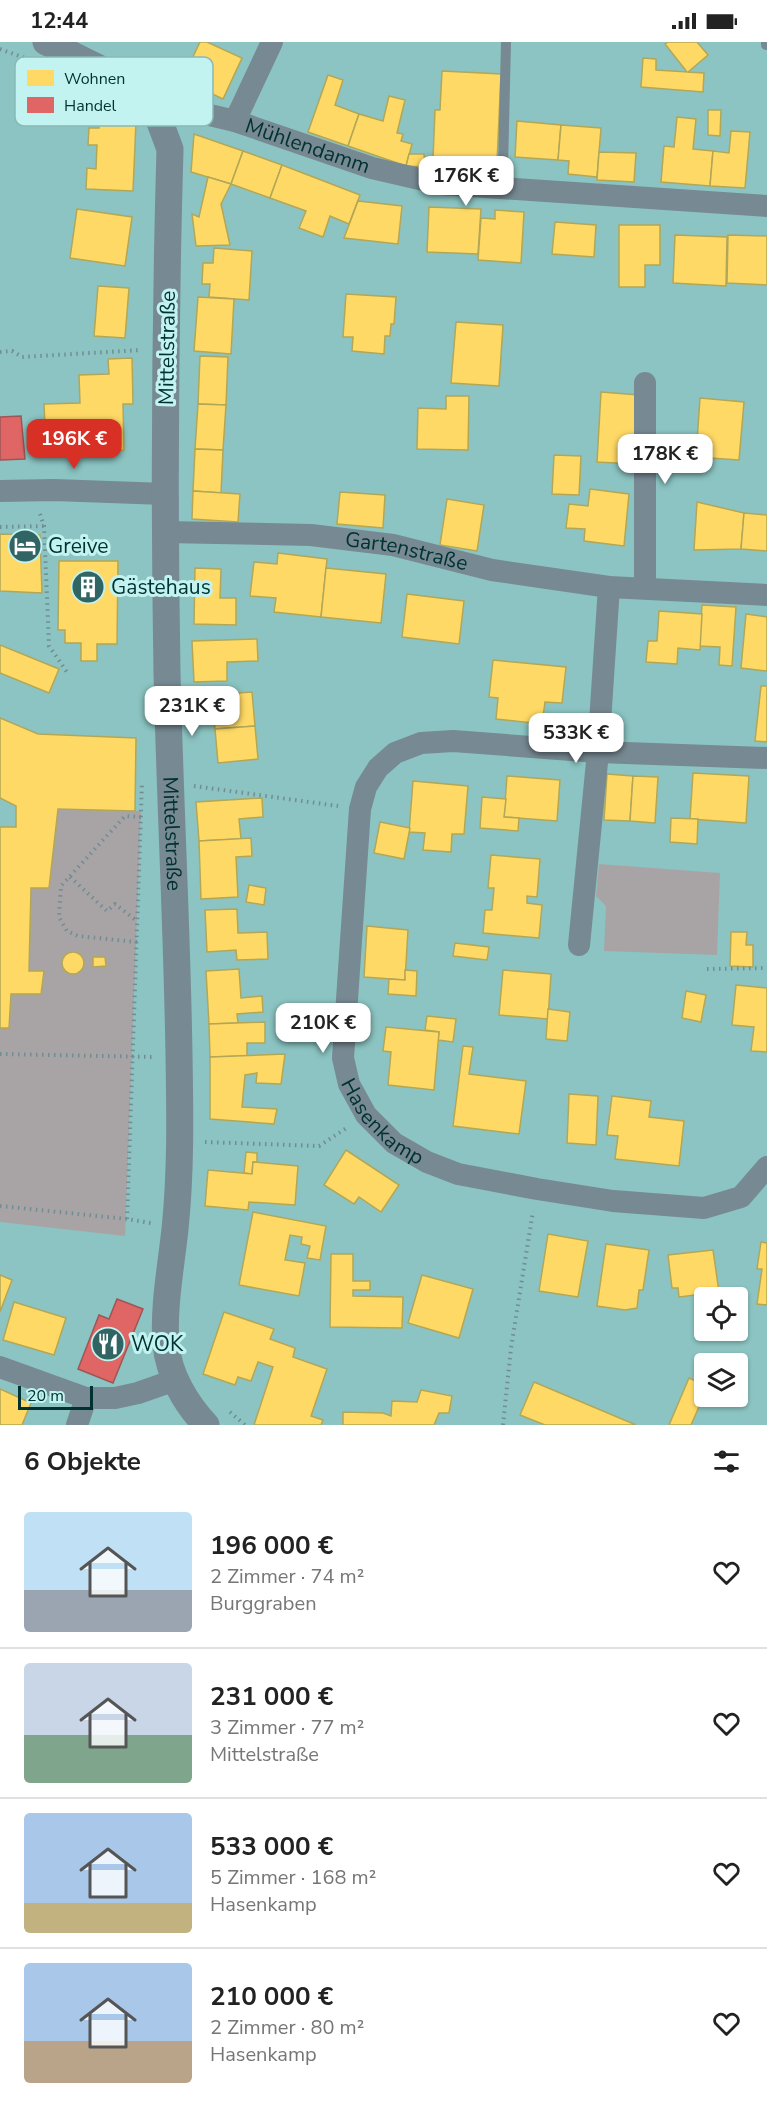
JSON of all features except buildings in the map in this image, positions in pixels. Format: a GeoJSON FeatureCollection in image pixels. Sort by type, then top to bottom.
{"type":"FeatureCollection","features":[{"type":"Feature","properties":{"kind":"street"},"geometry":{"type":"LineString","coordinates":[[235,121],[272,42]]}},
{"type":"Feature","properties":{"kind":"street"},"geometry":{"type":"LineString","coordinates":[[39,51],[61,57]]}},
{"type":"Feature","properties":{"kind":"street","name":"Mühlendamm"},"geometry":{"type":"LineString","coordinates":[[213,116],[235,121],[372,168],[441,184],[767,206]]}},
{"type":"Feature","properties":{"kind":"street","name":"Mittelstraße"},"geometry":{"type":"LineString","coordinates":[[161,126],[170,149],[165,494],[180,1141],[176,1227],[165,1330],[167,1350],[175,1380],[206,1425]]}},
{"type":"Feature","properties":{"kind":"street"},"geometry":{"type":"LineString","coordinates":[[645,383],[645,588]]}},
{"type":"Feature","properties":{"kind":"street"},"geometry":{"type":"LineString","coordinates":[[0,491],[165,494]]}},
{"type":"Feature","properties":{"kind":"street","name":"Gartenstraße"},"geometry":{"type":"LineString","coordinates":[[166,532],[311,535],[393,544],[492,570],[609,587],[767,595]]}},
{"type":"Feature","properties":{"kind":"street"},"geometry":{"type":"LineString","coordinates":[[579,945],[598,752],[609,587]]}},
{"type":"Feature","properties":{"kind":"street","name":"Hasenkamp"},"geometry":{"type":"LineString","coordinates":[[767,758],[598,752],[453,741],[420,743],[395,753],[378,768],[366,787],[360,809],[343,1058],[349,1084],[366,1116],[394,1143],[427,1162],[458,1174],[613,1201],[704,1208],[741,1197],[767,1167]]}},
{"type":"Feature","properties":{"kind":"street"},"geometry":{"type":"LineString","coordinates":[[0,1367],[86,1398],[115,1398],[138,1393],[175,1380]]}},
{"type":"Feature","properties":{"kind":"street"},"geometry":{"type":"LineString","coordinates":[[77,1425],[86,1398]]}},
{"type":"Feature","properties":{"kind":"lane"},"geometry":{"type":"LineString","coordinates":[[496,189],[503,168],[506,42]]}},
{"type":"Feature","properties":{"kind":"path"},"geometry":{"type":"LineString","coordinates":[[0,49],[39,51]]}},
{"type":"Feature","properties":{"kind":"path"},"geometry":{"type":"LineString","coordinates":[[0,351],[12,351],[22,357],[148,349]]}},
{"type":"Feature","properties":{"kind":"path"},"geometry":{"type":"LineString","coordinates":[[36,490],[38,509],[44,526],[49,645],[67,672]]}},
{"type":"Feature","properties":{"kind":"path"},"geometry":{"type":"LineString","coordinates":[[0,527],[44,526]]}},
{"type":"Feature","properties":{"kind":"path"},"geometry":{"type":"LineString","coordinates":[[127,1219],[142,776]]}},
{"type":"Feature","properties":{"kind":"path"},"geometry":{"type":"LineString","coordinates":[[170,785],[188,785],[360,809]]}},
{"type":"Feature","properties":{"kind":"path"},"geometry":{"type":"LineString","coordinates":[[137,942],[78,936],[67,931],[59,917],[61,886],[125,816],[141,817]]}},
{"type":"Feature","properties":{"kind":"path"},"geometry":{"type":"LineString","coordinates":[[70,877],[107,911],[115,904],[138,922]]}},
{"type":"Feature","properties":{"kind":"path"},"geometry":{"type":"LineString","coordinates":[[707,969],[767,968]]}},
{"type":"Feature","properties":{"kind":"path"},"geometry":{"type":"LineString","coordinates":[[0,1054],[179,1056]]}},
{"type":"Feature","properties":{"kind":"path"},"geometry":{"type":"LineString","coordinates":[[180,1141],[319,1146],[366,1116]]}},
{"type":"Feature","properties":{"kind":"path"},"geometry":{"type":"LineString","coordinates":[[503,1425],[511,1348],[537,1189]]}},
{"type":"Feature","properties":{"kind":"path"},"geometry":{"type":"LineString","coordinates":[[0,1206],[156,1224]]}},
{"type":"Feature","properties":{"kind":"shaded area"},"geometry":{"type":"Polygon","coordinates":[[[58,809],[141,811],[125,1236],[0,1222],[0,1028],[9,1028],[11,994],[41,994],[43,971],[29,971],[31,888],[49,887],[58,809]]]}},
{"type":"Feature","properties":{"kind":"shaded area"},"geometry":{"type":"Polygon","coordinates":[[[599,864],[720,873],[717,955],[604,951],[606,906],[596,896],[599,864]]]}},
{"type":"Feature","properties":{"kind":"place","name":"Greive"},"geometry":{"type":"Point","coordinates":[25,546]}},
{"type":"Feature","properties":{"kind":"place","name":"Gästehaus"},"geometry":{"type":"Point","coordinates":[88,587]}},
{"type":"Feature","properties":{"kind":"place","name":"WOK"},"geometry":{"type":"Point","coordinates":[108,1344]}}]}
